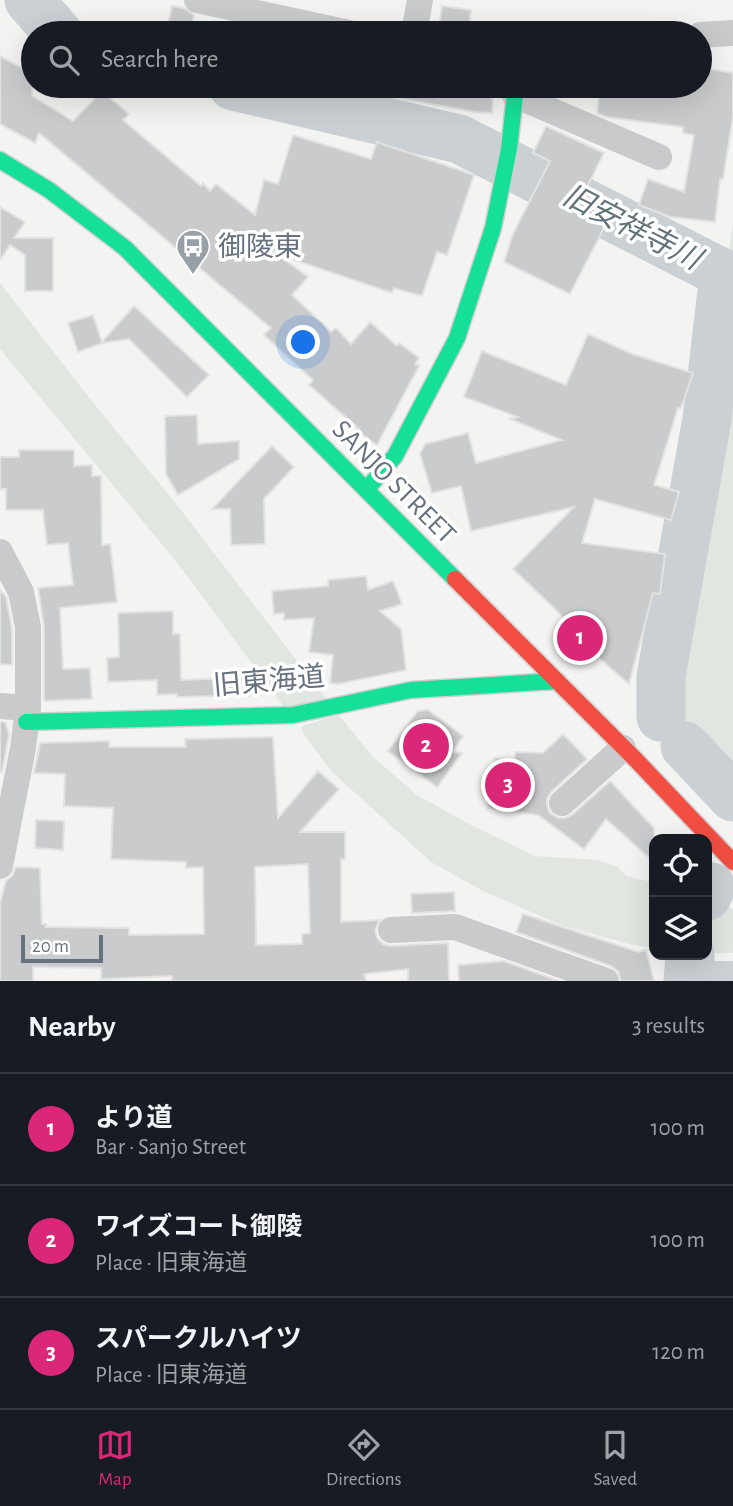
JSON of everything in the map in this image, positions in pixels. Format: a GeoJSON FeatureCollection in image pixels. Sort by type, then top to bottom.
{"type":"FeatureCollection","features":[{"type":"Feature","properties":{"kind":"main road"},"geometry":{"type":"LineString","coordinates":[[366,490],[395,456],[457,338],[493,228],[509,149],[514,98]]}},
{"type":"Feature","properties":{"kind":"main road","name":"SANJO STREET"},"geometry":{"type":"LineString","coordinates":[[0,160],[57,195],[125,248],[557,681],[733,862]]}},
{"type":"Feature","properties":{"kind":"main road","name":"旧東海道"},"geometry":{"type":"LineString","coordinates":[[27,715],[293,715],[411,690],[557,681]]}},
{"type":"Feature","properties":{"kind":"street"},"geometry":{"type":"LineString","coordinates":[[197,0],[279,8],[315,21]]}},
{"type":"Feature","properties":{"kind":"street"},"geometry":{"type":"LineString","coordinates":[[416,21],[420,0]]}},
{"type":"Feature","properties":{"kind":"street"},"geometry":{"type":"LineString","coordinates":[[712,34],[733,33]]}},
{"type":"Feature","properties":{"kind":"street"},"geometry":{"type":"LineString","coordinates":[[532,98],[659,157]]}},
{"type":"Feature","properties":{"kind":"street"},"geometry":{"type":"LineString","coordinates":[[0,552],[21,593],[28,626],[27,715],[5,808],[0,866]]}},
{"type":"Feature","properties":{"kind":"street","name":"旧東海道"},"geometry":{"type":"LineString","coordinates":[[0,706],[27,715]]}},
{"type":"Feature","properties":{"kind":"street"},"geometry":{"type":"LineString","coordinates":[[562,803],[623,748]]}},
{"type":"Feature","properties":{"kind":"street"},"geometry":{"type":"LineString","coordinates":[[391,930],[455,927],[606,981]]}},
{"type":"Feature","properties":{"kind":"shaded area"},"geometry":{"type":"Polygon","coordinates":[[[733,222],[733,784],[668,715],[733,222]]]}},
{"type":"Feature","properties":{"kind":"shaded area"},"geometry":{"type":"Polygon","coordinates":[[[0,283],[177,505],[327,700],[287,711],[179,565],[0,349],[0,283]]]}},
{"type":"Feature","properties":{"kind":"shaded area"},"geometry":{"type":"Polygon","coordinates":[[[339,715],[372,756],[417,795],[469,824],[535,856],[598,860],[618,867],[626,876],[649,882],[649,947],[561,925],[483,891],[431,862],[331,771],[303,733],[302,726],[339,715]]]}},
{"type":"Feature","properties":{"kind":"shaded area"},"geometry":{"type":"Polygon","coordinates":[[[712,891],[733,910],[733,953],[712,953],[712,891]]]}},
{"type":"Feature","properties":{"kind":"shaded area"},"geometry":{"type":"Polygon","coordinates":[[[700,961],[733,961],[733,981],[701,981],[700,961]]]}},
{"type":"Feature","properties":{"kind":"building"},"geometry":{"type":"Polygon","coordinates":[[[172,6],[184,8],[194,15],[193,21],[169,21],[172,6]]]}},
{"type":"Feature","properties":{"kind":"building"},"geometry":{"type":"Polygon","coordinates":[[[442,6],[471,10],[470,21],[440,21],[442,6]]]}},
{"type":"Feature","properties":{"kind":"building"},"geometry":{"type":"Polygon","coordinates":[[[0,56],[21,67],[21,98],[35,98],[73,121],[95,98],[110,98],[129,114],[123,120],[201,186],[203,183],[210,191],[216,184],[255,215],[264,180],[278,184],[293,135],[371,159],[377,142],[474,175],[447,255],[437,252],[422,296],[394,288],[392,293],[277,254],[308,277],[292,295],[331,332],[336,328],[351,344],[370,322],[397,346],[399,343],[419,358],[415,364],[419,366],[377,445],[355,430],[358,428],[309,385],[313,380],[264,335],[271,328],[39,133],[35,143],[0,124],[0,56]]]}},
{"type":"Feature","properties":{"kind":"building"},"geometry":{"type":"Polygon","coordinates":[[[712,70],[733,73],[733,117],[723,179],[720,179],[715,222],[670,217],[639,205],[648,179],[684,192],[694,135],[683,133],[683,127],[606,117],[597,113],[599,98],[712,98],[712,70]]]}},
{"type":"Feature","properties":{"kind":"building"},"geometry":{"type":"Polygon","coordinates":[[[398,98],[493,99],[492,113],[398,98]]]}},
{"type":"Feature","properties":{"kind":"building"},"geometry":{"type":"Polygon","coordinates":[[[546,126],[604,153],[576,209],[606,224],[570,294],[504,262],[513,234],[550,161],[533,153],[546,126]]]}},
{"type":"Feature","properties":{"kind":"building"},"geometry":{"type":"Polygon","coordinates":[[[0,207],[25,222],[14,238],[53,238],[53,291],[25,291],[25,255],[10,245],[0,260],[0,207]]]}},
{"type":"Feature","properties":{"kind":"building"},"geometry":{"type":"Polygon","coordinates":[[[134,306],[209,375],[187,397],[129,339],[103,343],[78,352],[68,323],[93,315],[102,342],[134,306]]]}},
{"type":"Feature","properties":{"kind":"building"},"geometry":{"type":"Polygon","coordinates":[[[588,334],[632,354],[693,373],[681,408],[678,408],[654,485],[679,492],[671,520],[595,499],[582,543],[665,554],[660,594],[653,593],[629,684],[575,641],[578,631],[513,569],[574,507],[471,531],[461,486],[432,493],[420,454],[425,444],[468,433],[476,463],[562,440],[510,419],[518,417],[464,397],[482,351],[566,385],[588,334]]]}},
{"type":"Feature","properties":{"kind":"building"},"geometry":{"type":"Polygon","coordinates":[[[197,415],[198,444],[239,441],[239,459],[178,495],[166,474],[165,416],[197,415]]]}},
{"type":"Feature","properties":{"kind":"building"},"geometry":{"type":"Polygon","coordinates":[[[272,446],[294,467],[264,499],[265,544],[231,545],[230,509],[212,509],[272,446]]]}},
{"type":"Feature","properties":{"kind":"building"},"geometry":{"type":"Polygon","coordinates":[[[19,450],[74,450],[74,466],[92,465],[92,476],[101,476],[102,545],[110,544],[117,602],[60,608],[63,669],[90,668],[92,699],[44,701],[44,627],[38,588],[73,585],[68,543],[47,545],[43,510],[6,510],[6,489],[0,489],[0,457],[19,457],[19,450]]]}},
{"type":"Feature","properties":{"kind":"building"},"geometry":{"type":"Polygon","coordinates":[[[366,576],[368,590],[393,581],[402,604],[380,611],[401,629],[406,670],[338,684],[330,683],[333,655],[309,652],[314,618],[284,620],[284,613],[274,614],[272,591],[328,586],[328,580],[366,576]]]}},
{"type":"Feature","properties":{"kind":"building"},"geometry":{"type":"Polygon","coordinates":[[[0,590],[6,597],[12,629],[12,665],[0,664],[0,590]]]}},
{"type":"Feature","properties":{"kind":"building"},"geometry":{"type":"Polygon","coordinates":[[[173,611],[173,634],[180,634],[181,680],[256,677],[258,695],[177,697],[177,694],[157,695],[157,680],[108,682],[107,658],[119,657],[118,613],[173,611]]]}},
{"type":"Feature","properties":{"kind":"building"},"geometry":{"type":"Polygon","coordinates":[[[428,710],[463,736],[452,752],[462,753],[437,787],[388,751],[418,711],[428,710]]]}},
{"type":"Feature","properties":{"kind":"building"},"geometry":{"type":"Polygon","coordinates":[[[0,722],[5,722],[9,734],[2,772],[0,772],[0,722]]]}},
{"type":"Feature","properties":{"kind":"building"},"geometry":{"type":"Polygon","coordinates":[[[563,734],[587,759],[551,792],[547,799],[550,813],[558,818],[572,815],[610,781],[654,828],[654,834],[649,834],[649,858],[606,819],[584,849],[538,815],[488,808],[495,758],[515,760],[515,752],[543,753],[563,734]]]}},
{"type":"Feature","properties":{"kind":"building"},"geometry":{"type":"Polygon","coordinates":[[[273,737],[278,818],[318,771],[339,789],[300,832],[345,832],[345,859],[341,859],[341,922],[380,920],[375,930],[377,938],[383,944],[391,946],[448,943],[449,981],[408,981],[408,969],[364,974],[366,981],[172,981],[172,976],[101,979],[101,968],[33,967],[33,981],[0,981],[0,903],[6,881],[16,867],[40,868],[42,924],[46,924],[46,927],[129,928],[129,935],[204,934],[203,867],[186,868],[186,862],[111,859],[113,808],[64,806],[65,774],[34,773],[40,743],[109,741],[109,747],[186,747],[185,739],[273,737]],[[308,864],[255,867],[256,945],[302,944],[302,934],[310,933],[308,864]]]}},
{"type":"Feature","properties":{"kind":"building"},"geometry":{"type":"Polygon","coordinates":[[[36,820],[64,821],[63,850],[35,848],[36,820]]]}},
{"type":"Feature","properties":{"kind":"building"},"geometry":{"type":"Polygon","coordinates":[[[454,892],[455,911],[412,913],[411,894],[454,892]]]}},
{"type":"Feature","properties":{"kind":"building"},"geometry":{"type":"Polygon","coordinates":[[[523,914],[638,952],[646,950],[654,981],[621,981],[618,971],[611,966],[516,932],[523,914]]]}},
{"type":"Feature","properties":{"kind":"building"},"geometry":{"type":"Polygon","coordinates":[[[504,961],[559,981],[459,981],[458,965],[504,961]]]}},
{"type":"Feature","properties":{"kind":"waterway","name":"旧安祥寺川"},"geometry":{"type":"LineString","coordinates":[[29,0],[47,21]]}},
{"type":"Feature","properties":{"kind":"waterway","name":"旧安祥寺川"},"geometry":{"type":"LineString","coordinates":[[284,98],[459,139],[724,274],[707,419],[661,676],[661,717]]}},
{"type":"Feature","properties":{"kind":"waterway","name":"旧安祥寺川"},"geometry":{"type":"LineString","coordinates":[[685,746],[733,797]]}},
{"type":"Feature","properties":{"kind":"waterway","name":"旧安祥寺川"},"geometry":{"type":"LineString","coordinates":[[688,981],[690,960]]}},
{"type":"Feature","properties":{"kind":"traffic: fast"},"geometry":{"type":"LineString","coordinates":[[366,490],[395,456],[457,338],[493,228],[509,149],[515,98]]}},
{"type":"Feature","properties":{"kind":"traffic: fast"},"geometry":{"type":"LineString","coordinates":[[0,160],[49,190],[125,248],[455,579]]}},
{"type":"Feature","properties":{"kind":"traffic: fast"},"geometry":{"type":"LineString","coordinates":[[26,722],[293,715],[411,690],[557,681]]}},
{"type":"Feature","properties":{"kind":"traffic: jam"},"geometry":{"type":"LineString","coordinates":[[455,579],[636,760],[733,862]]}},
{"type":"Feature","properties":{"kind":"place","name":"御陵東"},"geometry":{"type":"Point","coordinates":[193,276]}},
{"type":"Feature","properties":{"kind":"place","name":"より道"},"geometry":{"type":"Point","coordinates":[580,638]}},
{"type":"Feature","properties":{"kind":"place","name":"ワイズコート御陵"},"geometry":{"type":"Point","coordinates":[426,746]}},
{"type":"Feature","properties":{"kind":"place","name":"スパークルハイツ"},"geometry":{"type":"Point","coordinates":[508,785]}}]}
